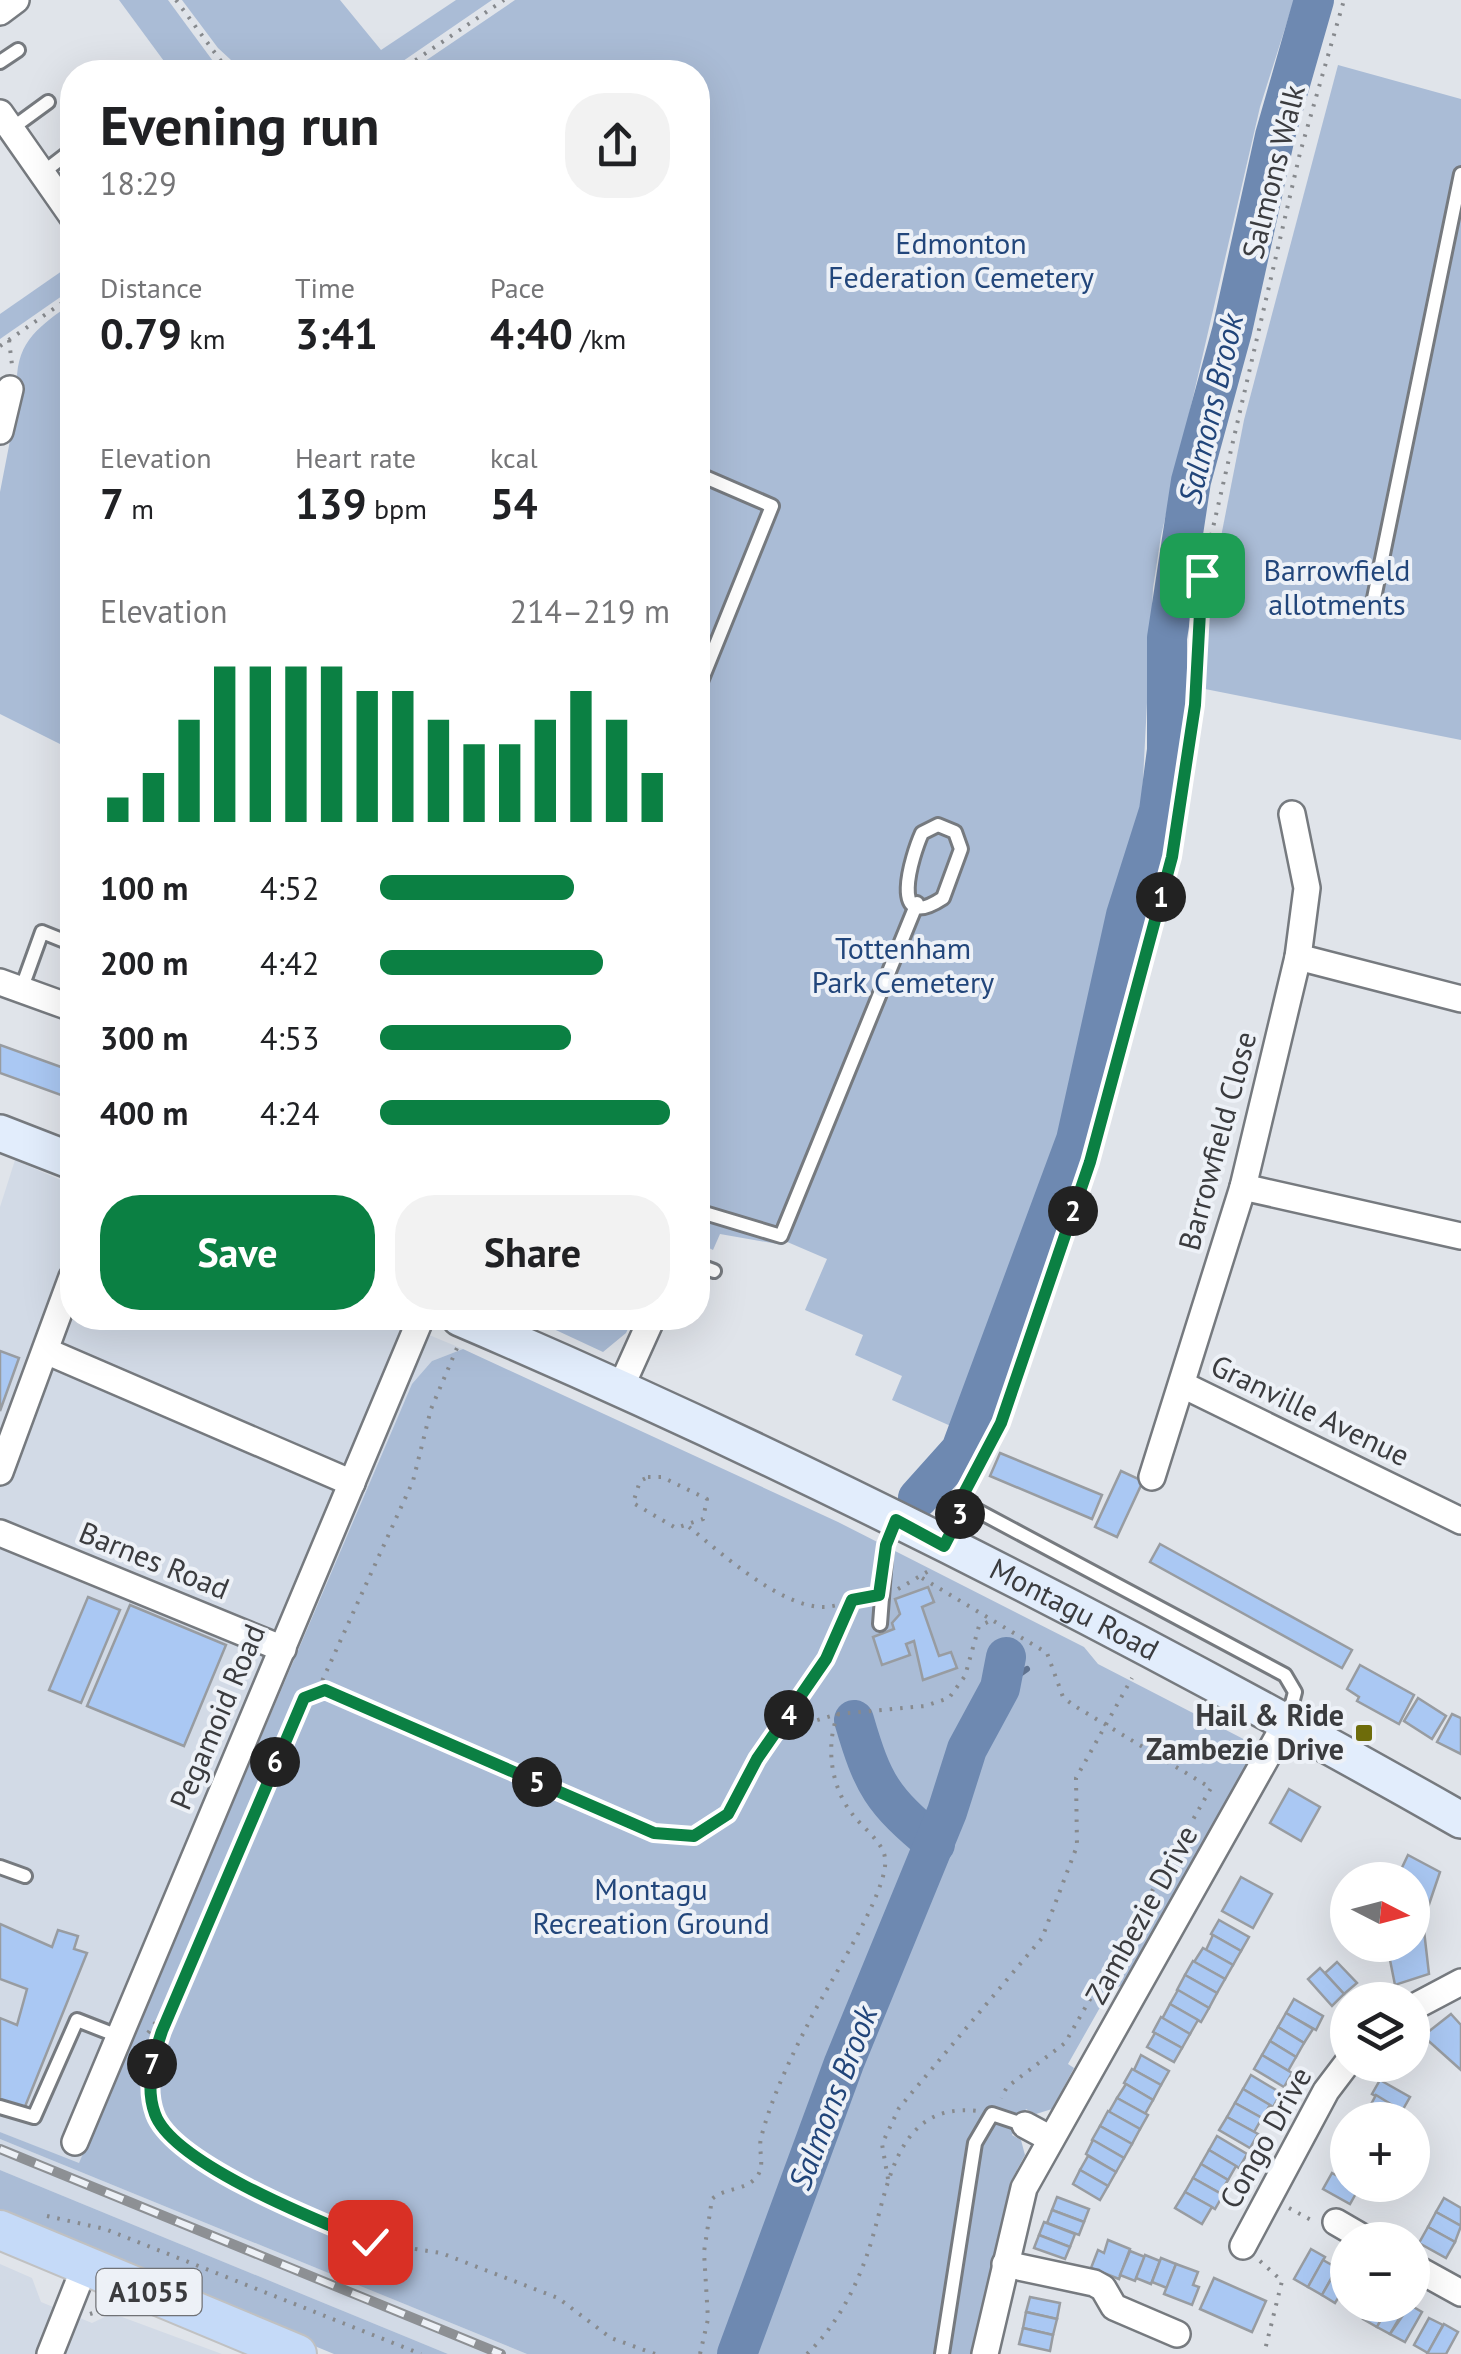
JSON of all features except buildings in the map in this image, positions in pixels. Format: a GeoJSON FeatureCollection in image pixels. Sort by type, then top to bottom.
{"type":"FeatureCollection","features":[{"type":"Feature","properties":{"kind":"main road"},"geometry":{"type":"LineString","coordinates":[[0,1133],[60,1156]]}},
{"type":"Feature","properties":{"kind":"main road","name":"Montagu Road"},"geometry":{"type":"LineString","coordinates":[[463,1330],[620,1390],[896,1520],[940,1556],[1287,1721],[1461,1820]]}},
{"type":"Feature","properties":{"kind":"main road","name":"A1055"},"geometry":{"type":"LineString","coordinates":[[0,2230],[297,2354]]}},
{"type":"Feature","properties":{"kind":"street"},"geometry":{"type":"LineString","coordinates":[[0,12],[16,0]]}},
{"type":"Feature","properties":{"kind":"street"},"geometry":{"type":"LineString","coordinates":[[5,121],[60,200]]}},
{"type":"Feature","properties":{"kind":"street"},"geometry":{"type":"LineString","coordinates":[[0,432],[10,390]]}},
{"type":"Feature","properties":{"kind":"street","name":"Barrowfield Close"},"geometry":{"type":"LineString","coordinates":[[1152,1477],[1243,1187],[1298,956],[1308,888],[1292,814]]}},
{"type":"Feature","properties":{"kind":"street"},"geometry":{"type":"LineString","coordinates":[[1298,956],[1461,998]]}},
{"type":"Feature","properties":{"kind":"street"},"geometry":{"type":"LineString","coordinates":[[11,986],[60,1004]]}},
{"type":"Feature","properties":{"kind":"street"},"geometry":{"type":"LineString","coordinates":[[1243,1187],[1461,1236]]}},
{"type":"Feature","properties":{"kind":"street"},"geometry":{"type":"LineString","coordinates":[[0,1472],[60,1311]]}},
{"type":"Feature","properties":{"kind":"street","name":"Pegamoid Road"},"geometry":{"type":"LineString","coordinates":[[74,2142],[417,1330]]}},
{"type":"Feature","properties":{"kind":"street"},"geometry":{"type":"LineString","coordinates":[[620,1390],[647,1330]]}},
{"type":"Feature","properties":{"kind":"street"},"geometry":{"type":"LineString","coordinates":[[46,1351],[352,1483]]}},
{"type":"Feature","properties":{"kind":"street","name":"Granville Avenue"},"geometry":{"type":"LineString","coordinates":[[1183,1385],[1461,1521]]}},
{"type":"Feature","properties":{"kind":"street","name":"Barnes Road"},"geometry":{"type":"LineString","coordinates":[[0,1533],[283,1649]]}},
{"type":"Feature","properties":{"kind":"street","name":"Zambezie Drive"},"geometry":{"type":"LineString","coordinates":[[985,2354],[1018,2201],[1287,1721]]}},
{"type":"Feature","properties":{"kind":"street"},"geometry":{"type":"LineString","coordinates":[[1430,1998],[1461,1982]]}},
{"type":"Feature","properties":{"kind":"street","name":"Congo Drive"},"geometry":{"type":"LineString","coordinates":[[1243,2246],[1333,2082]]}},
{"type":"Feature","properties":{"kind":"street"},"geometry":{"type":"LineString","coordinates":[[1025,2125],[1051,2140]]}},
{"type":"Feature","properties":{"kind":"street"},"geometry":{"type":"LineString","coordinates":[[1004,2264],[1094,2283],[1103,2288],[1114,2307],[1177,2334]]}},
{"type":"Feature","properties":{"kind":"street"},"geometry":{"type":"LineString","coordinates":[[50,2354],[85,2266]]}},
{"type":"Feature","properties":{"kind":"street"},"geometry":{"type":"LineString","coordinates":[[1430,2276],[1461,2293]]}},
{"type":"Feature","properties":{"kind":"lane"},"geometry":{"type":"LineString","coordinates":[[0,62],[18,50]]}},
{"type":"Feature","properties":{"kind":"lane"},"geometry":{"type":"LineString","coordinates":[[5,121],[48,102]]}},
{"type":"Feature","properties":{"kind":"lane"},"geometry":{"type":"LineString","coordinates":[[41,174],[60,159]]}},
{"type":"Feature","properties":{"kind":"lane"},"geometry":{"type":"LineString","coordinates":[[1373,602],[1461,174]]}},
{"type":"Feature","properties":{"kind":"lane"},"geometry":{"type":"LineString","coordinates":[[710,479],[772,506],[710,659]]}},
{"type":"Feature","properties":{"kind":"lane"},"geometry":{"type":"LineString","coordinates":[[938,825],[948,827],[961,849],[954,874],[943,898],[918,904],[910,898],[904,882],[911,856],[922,833],[938,825]]}},
{"type":"Feature","properties":{"kind":"lane"},"geometry":{"type":"LineString","coordinates":[[710,1216],[781,1236],[918,904]]}},
{"type":"Feature","properties":{"kind":"lane"},"geometry":{"type":"LineString","coordinates":[[11,986],[42,932],[60,939]]}},
{"type":"Feature","properties":{"kind":"lane"},"geometry":{"type":"LineString","coordinates":[[710,1270],[714,1271]]}},
{"type":"Feature","properties":{"kind":"lane"},"geometry":{"type":"LineString","coordinates":[[940,1556],[961,1513],[978,1511],[1285,1675],[1295,1692],[1287,1721]]}},
{"type":"Feature","properties":{"kind":"lane"},"geometry":{"type":"LineString","coordinates":[[880,1624],[879,1595],[886,1545],[896,1520]]}},
{"type":"Feature","properties":{"kind":"lane"},"geometry":{"type":"LineString","coordinates":[[0,1867],[25,1876]]}},
{"type":"Feature","properties":{"kind":"lane"},"geometry":{"type":"LineString","coordinates":[[0,2107],[34,2118],[77,2020],[118,2036]]}},
{"type":"Feature","properties":{"kind":"lane"},"geometry":{"type":"LineString","coordinates":[[942,2354],[975,2144],[992,2114],[1025,2125]]}},
{"type":"Feature","properties":{"kind":"path"},"geometry":{"type":"LineString","coordinates":[[176,0],[220,60]]}},
{"type":"Feature","properties":{"kind":"path"},"geometry":{"type":"LineString","coordinates":[[416,60],[504,0]]}},
{"type":"Feature","properties":{"kind":"path","name":"Salmons Walk"},"geometry":{"type":"LineString","coordinates":[[961,1513],[962,1497],[1001,1423],[1090,1162],[1172,857],[1195,705],[1197,619],[1214,518],[1300,153],[1344,0]]}},
{"type":"Feature","properties":{"kind":"path"},"geometry":{"type":"LineString","coordinates":[[0,346],[60,304]]}},
{"type":"Feature","properties":{"kind":"path"},"geometry":{"type":"LineString","coordinates":[[460,1330],[431,1409],[413,1481],[318,1690],[304,1698],[162,2031],[151,2076],[154,2113],[171,2139],[274,2202],[370,2242],[440,2252],[558,2298],[611,2338],[655,2354]]}},
{"type":"Feature","properties":{"kind":"path"},"geometry":{"type":"LineString","coordinates":[[689,1527],[703,1520],[707,1499],[662,1477],[640,1480],[633,1503],[676,1528],[689,1527],[743,1571],[801,1602],[828,1607],[879,1595],[922,1578],[940,1556]]}},
{"type":"Feature","properties":{"kind":"path"},"geometry":{"type":"LineString","coordinates":[[807,2354],[832,2326],[851,2293],[902,2144],[927,2120],[960,2110],[992,2114],[1008,2087],[1064,2043],[1211,1793],[1204,1781],[1063,1697],[1047,1653],[922,1578]]}},
{"type":"Feature","properties":{"kind":"path"},"geometry":{"type":"LineString","coordinates":[[318,1690],[667,1837],[694,1836],[719,1824],[826,1659],[852,1600]]}},
{"type":"Feature","properties":{"kind":"path"},"geometry":{"type":"LineString","coordinates":[[777,1732],[838,1714],[924,1706],[949,1698],[965,1676],[979,1626],[990,1620]]}},
{"type":"Feature","properties":{"kind":"path"},"geometry":{"type":"LineString","coordinates":[[888,2180],[881,2160],[882,2144],[900,2108],[1042,1938],[1077,1846],[1076,1778],[1132,1678]]}},
{"type":"Feature","properties":{"kind":"path"},"geometry":{"type":"LineString","coordinates":[[700,2354],[708,2318],[704,2252],[712,2199],[754,2181],[762,2169],[760,2141],[783,2080],[808,2023],[861,1928],[886,1864],[885,1852],[850,1812],[833,1770],[830,1734],[838,1714]]}},
{"type":"Feature","properties":{"kind":"path"},"geometry":{"type":"LineString","coordinates":[[120,2074],[151,2076]]}},
{"type":"Feature","properties":{"kind":"path"},"geometry":{"type":"LineString","coordinates":[[1269,2197],[1330,2228]]}},
{"type":"Feature","properties":{"kind":"path"},"geometry":{"type":"LineString","coordinates":[[37,2214],[106,2229],[421,2354]]}},
{"type":"Feature","properties":{"kind":"path"},"geometry":{"type":"LineString","coordinates":[[1243,2246],[1282,2281],[1264,2354]]}},
{"type":"Feature","properties":{"kind":"shaded area"},"geometry":{"type":"Polygon","coordinates":[[[15,1160],[60,1180],[60,1330],[417,1330],[463,1349],[432,1361],[79,2164],[0,2132],[0,1207],[15,1160]]]}},
{"type":"Feature","properties":{"kind":"shaded area"},"geometry":{"type":"Polygon","coordinates":[[[0,2139],[527,2354],[448,2354],[0,2170],[0,2139]]]}},
{"type":"Feature","properties":{"kind":"shaded area"},"geometry":{"type":"Polygon","coordinates":[[[0,2264],[32,2278],[41,2302],[92,2323],[109,2315],[122,2317],[222,2354],[0,2354],[0,2264]]]}},
{"type":"Feature","properties":{"kind":"green space"},"geometry":{"type":"Polygon","coordinates":[[[119,0],[168,0],[212,60],[163,60],[119,0]]]}},
{"type":"Feature","properties":{"kind":"green space"},"geometry":{"type":"Polygon","coordinates":[[[182,0],[340,0],[381,50],[456,0],[492,0],[404,60],[231,60],[182,0]]]}},
{"type":"Feature","properties":{"kind":"green space","name":"Edmonton Federation Cemetery"},"geometry":{"type":"Polygon","coordinates":[[[515,0],[1294,0],[1260,107],[1161,536],[1153,588],[1142,799],[1132,840],[1146,846],[1121,915],[1071,1134],[962,1431],[892,1400],[902,1376],[855,1355],[863,1335],[805,1310],[827,1259],[785,1241],[783,1245],[720,1234],[713,1250],[710,1248],[710,60],[427,60],[515,0]]]}},
{"type":"Feature","properties":{"kind":"green space","name":"Barrowfield allotments"},"geometry":{"type":"Polygon","coordinates":[[[1338,65],[1461,99],[1461,740],[1205,689],[1205,618],[1244,420],[1338,65]]]}},
{"type":"Feature","properties":{"kind":"green space"},"geometry":{"type":"Polygon","coordinates":[[[60,272],[60,297],[0,339],[0,314],[60,272]]]}},
{"type":"Feature","properties":{"kind":"green space"},"geometry":{"type":"Polygon","coordinates":[[[60,312],[60,744],[0,714],[0,492],[21,384],[17,384],[21,356],[40,327],[60,312]]]}},
{"type":"Feature","properties":{"kind":"green space"},"geometry":{"type":"Polygon","coordinates":[[[556,1330],[627,1330],[603,1352],[556,1330]]]}},
{"type":"Feature","properties":{"kind":"green space","name":"Montagu Recreation Ground"},"geometry":{"type":"Polygon","coordinates":[[[463,1349],[838,1522],[1084,1647],[1098,1664],[1257,1746],[1122,1986],[1111,1988],[1068,2064],[1074,2068],[1052,2109],[1036,2114],[1026,2109],[1012,2135],[1021,2140],[1025,2155],[1010,2183],[973,2354],[527,2354],[0,2139],[0,2132],[79,2163],[412,1384],[432,1361],[463,1349]]]}},
{"type":"Feature","properties":{"kind":"green space"},"geometry":{"type":"Polygon","coordinates":[[[0,2170],[448,2354],[334,2354],[0,2216],[0,2170]]]}},
{"type":"Feature","properties":{"kind":"waterway","name":"Salmons Brook"},"geometry":{"type":"LineString","coordinates":[[918,1498],[961,1450],[1076,1140],[1126,915],[1159,811],[1167,750],[1167,638],[1191,481],[1232,331],[1275,136],[1314,0]]}},
{"type":"Feature","properties":{"kind":"waterway","name":"Salmons Brook"},"geometry":{"type":"LineString","coordinates":[[737,2354],[844,2063],[947,1812],[967,1749],[1000,1688],[1006,1657]]}},
{"type":"Feature","properties":{"kind":"waterway"},"geometry":{"type":"LineString","coordinates":[[1000,1688],[1027,1669]]}},
{"type":"Feature","properties":{"kind":"waterway","name":"Salmons Brook"},"geometry":{"type":"LineString","coordinates":[[854,1720],[867,1761],[882,1790],[935,1844]]}},
{"type":"Feature","properties":{"kind":"railway"},"geometry":{"type":"LineString","coordinates":[[0,2149],[501,2354]]}},
{"type":"Feature","properties":{"kind":"place","name":"Hail & Ride Zambezie Drive"},"geometry":{"type":"Point","coordinates":[1364,1733]}},
{"type":"Feature","properties":{"kind":"route"},"geometry":{"type":"LineString","coordinates":[[370,2242],[274,2202],[185,2149],[161,2126],[152,2097],[154,2055],[162,2031],[304,1698],[309,1692],[325,1690],[654,1833],[680,1838],[694,1836],[719,1824],[728,1814],[757,1759],[826,1659],[852,1600],[879,1595],[886,1545],[896,1520],[944,1546],[961,1513],[962,1497],[1001,1423],[1090,1162],[1172,857],[1195,705],[1202,575]]}},
{"type":"Feature","properties":{"kind":"park label","name":"Tottenham Park Cemetery"},"geometry":{"type":"Point","coordinates":[903,966]}}]}
